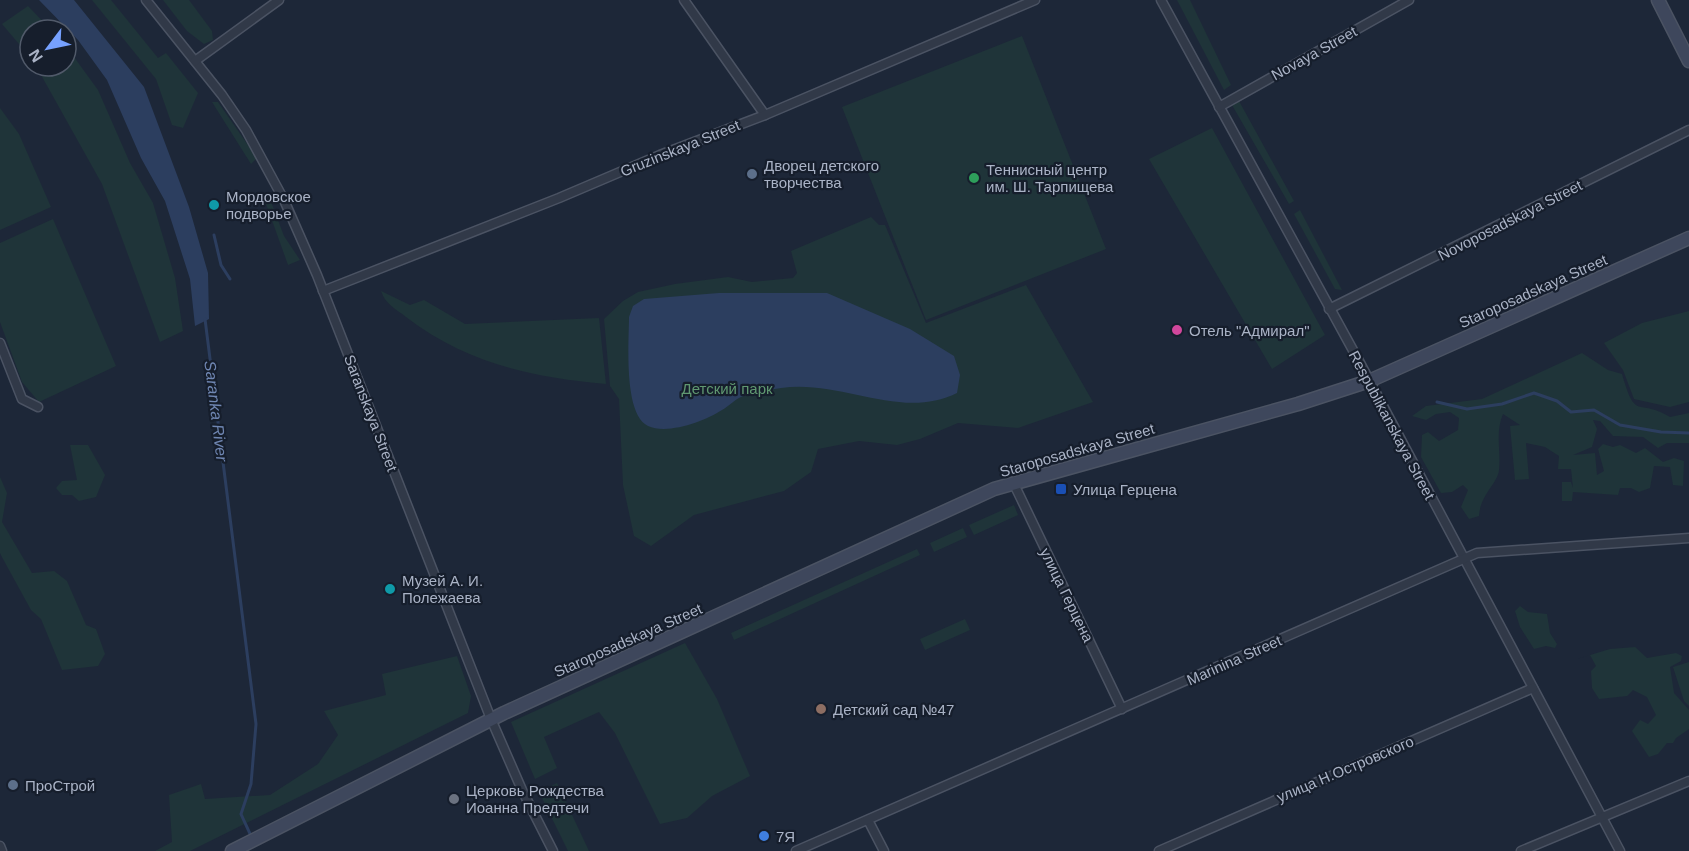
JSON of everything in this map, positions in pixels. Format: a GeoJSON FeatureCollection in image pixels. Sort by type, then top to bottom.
{"type":"FeatureCollection","features":[{"type":"Feature","properties":{"kind":"main road"},"geometry":{"type":"LineString","coordinates":[[1658,0],[1689,61]]}},
{"type":"Feature","properties":{"kind":"main road","name":"Staroposadskaya Street"},"geometry":{"type":"LineString","coordinates":[[232,851],[491,719],[1013,482],[1287,407],[1369,381],[1687,237]]}},
{"type":"Feature","properties":{"kind":"street","name":"Saranskaya Street"},"geometry":{"type":"LineString","coordinates":[[146,0],[246,130],[267,167],[323,291],[491,719],[520,785],[553,851]]}},
{"type":"Feature","properties":{"kind":"street"},"geometry":{"type":"LineString","coordinates":[[195,61],[279,0]]}},
{"type":"Feature","properties":{"kind":"street"},"geometry":{"type":"LineString","coordinates":[[684,0],[765,115]]}},
{"type":"Feature","properties":{"kind":"street","name":"Gruzinskaya Street"},"geometry":{"type":"LineString","coordinates":[[323,291],[559,198],[660,154],[765,115],[1035,0]]}},
{"type":"Feature","properties":{"kind":"street","name":"Respublikanskaya Street"},"geometry":{"type":"LineString","coordinates":[[1161,0],[1369,381],[1620,851]]}},
{"type":"Feature","properties":{"kind":"street","name":"Novaya Street"},"geometry":{"type":"LineString","coordinates":[[1219,107],[1409,0]]}},
{"type":"Feature","properties":{"kind":"street","name":"Novoposadskaya Street"},"geometry":{"type":"LineString","coordinates":[[1329,309],[1689,130]]}},
{"type":"Feature","properties":{"kind":"street"},"geometry":{"type":"LineString","coordinates":[[0,343],[22,399],[38,407]]}},
{"type":"Feature","properties":{"kind":"street","name":"улица Герцена"},"geometry":{"type":"LineString","coordinates":[[1013,482],[1122,709]]}},
{"type":"Feature","properties":{"kind":"street","name":"Marinina Street"},"geometry":{"type":"LineString","coordinates":[[796,851],[1485,551],[1689,538]]}},
{"type":"Feature","properties":{"kind":"street","name":"улица Н.Островского"},"geometry":{"type":"LineString","coordinates":[[1159,851],[1533,687]]}},
{"type":"Feature","properties":{"kind":"street"},"geometry":{"type":"LineString","coordinates":[[1521,851],[1689,782]]}},
{"type":"Feature","properties":{"kind":"street"},"geometry":{"type":"LineString","coordinates":[[868,820],[884,851]]}},
{"type":"Feature","properties":{"kind":"street"},"geometry":{"type":"LineString","coordinates":[[0,846],[2,851]]}},
{"type":"Feature","properties":{"kind":"green space"},"geometry":{"type":"Polygon","coordinates":[[[92,0],[111,0],[158,58],[166,53],[198,93],[183,128],[172,125],[156,79],[92,0]]]}},
{"type":"Feature","properties":{"kind":"green space"},"geometry":{"type":"Polygon","coordinates":[[[163,0],[189,0],[212,31],[213,40],[204,44],[187,31],[163,0]]]}},
{"type":"Feature","properties":{"kind":"green space"},"geometry":{"type":"Polygon","coordinates":[[[1177,0],[1190,0],[1231,85],[1224,90],[1177,0]]]}},
{"type":"Feature","properties":{"kind":"green space"},"geometry":{"type":"Polygon","coordinates":[[[28,6],[40,18],[18,18],[18,43],[2,24],[28,6]]]}},
{"type":"Feature","properties":{"kind":"green space","name":"Теннисный центр им. Ш. Тарпищева"},"geometry":{"type":"Polygon","coordinates":[[[1022,36],[1106,249],[926,320],[842,107],[1022,36]]]}},
{"type":"Feature","properties":{"kind":"green space"},"geometry":{"type":"Polygon","coordinates":[[[78,62],[98,90],[130,163],[153,203],[175,278],[183,331],[160,342],[102,184],[43,78],[78,78],[78,62]]]}},
{"type":"Feature","properties":{"kind":"green space"},"geometry":{"type":"Polygon","coordinates":[[[1239,101],[1294,201],[1289,204],[1232,105],[1239,101]]]}},
{"type":"Feature","properties":{"kind":"green space"},"geometry":{"type":"Polygon","coordinates":[[[212,102],[218,102],[257,158],[251,164],[212,102]]]}},
{"type":"Feature","properties":{"kind":"green space"},"geometry":{"type":"Polygon","coordinates":[[[0,108],[19,134],[51,207],[0,230],[0,108]]]}},
{"type":"Feature","properties":{"kind":"green space"},"geometry":{"type":"Polygon","coordinates":[[[1212,128],[1325,335],[1272,369],[1149,159],[1212,128]]]}},
{"type":"Feature","properties":{"kind":"green space"},"geometry":{"type":"Polygon","coordinates":[[[270,199],[284,236],[300,260],[288,265],[265,201],[270,199]]]}},
{"type":"Feature","properties":{"kind":"green space"},"geometry":{"type":"Polygon","coordinates":[[[1300,210],[1342,290],[1335,289],[1294,214],[1300,210]]]}},
{"type":"Feature","properties":{"kind":"green space","name":"Детский парк"},"geometry":{"type":"Polygon","coordinates":[[[871,217],[879,225],[885,225],[926,323],[1026,285],[1093,402],[1018,428],[958,423],[920,439],[897,445],[859,441],[818,449],[811,472],[784,491],[694,515],[651,546],[634,536],[623,485],[619,399],[610,386],[604,319],[623,301],[638,292],[675,284],[728,277],[752,282],[793,278],[797,273],[791,251],[871,217]]]}},
{"type":"Feature","properties":{"kind":"green space"},"geometry":{"type":"Polygon","coordinates":[[[53,219],[116,366],[39,402],[22,382],[0,322],[0,243],[53,219]]]}},
{"type":"Feature","properties":{"kind":"green space"},"geometry":{"type":"Polygon","coordinates":[[[381,291],[410,305],[424,300],[465,324],[599,318],[606,384],[526,372],[477,357],[429,333],[391,306],[381,291]]]}},
{"type":"Feature","properties":{"kind":"green space"},"geometry":{"type":"Polygon","coordinates":[[[1689,311],[1689,402],[1670,407],[1634,399],[1623,370],[1604,343],[1642,323],[1689,311]]]}},
{"type":"Feature","properties":{"kind":"green space"},"geometry":{"type":"Polygon","coordinates":[[[1582,353],[1608,370],[1622,374],[1635,404],[1670,417],[1689,413],[1689,443],[1667,443],[1658,448],[1643,437],[1613,436],[1600,421],[1593,420],[1597,429],[1592,447],[1573,455],[1595,453],[1597,475],[1604,471],[1598,449],[1603,444],[1613,447],[1620,445],[1636,453],[1645,448],[1663,462],[1674,458],[1684,461],[1683,486],[1673,485],[1670,467],[1654,466],[1650,488],[1639,492],[1631,488],[1620,488],[1618,495],[1573,492],[1572,501],[1562,501],[1562,482],[1571,482],[1573,488],[1571,469],[1558,469],[1559,456],[1545,447],[1526,443],[1529,479],[1515,480],[1510,426],[1520,425],[1503,414],[1499,428],[1498,475],[1482,502],[1479,516],[1469,519],[1461,507],[1468,490],[1463,485],[1452,492],[1441,493],[1421,457],[1422,435],[1428,432],[1439,441],[1458,430],[1459,418],[1450,412],[1436,414],[1426,420],[1412,416],[1426,406],[1482,399],[1582,353]]]}},
{"type":"Feature","properties":{"kind":"green space"},"geometry":{"type":"Polygon","coordinates":[[[70,445],[88,445],[105,475],[96,497],[79,501],[72,495],[62,495],[56,488],[62,481],[77,480],[70,445]]]}},
{"type":"Feature","properties":{"kind":"green space"},"geometry":{"type":"Polygon","coordinates":[[[0,477],[7,493],[2,522],[32,573],[54,571],[67,581],[86,625],[96,629],[105,654],[98,666],[62,670],[41,619],[31,610],[3,559],[0,553],[0,477]]]}},
{"type":"Feature","properties":{"kind":"green space"},"geometry":{"type":"Polygon","coordinates":[[[1014,505],[1018,515],[974,535],[969,525],[1014,505]]]}},
{"type":"Feature","properties":{"kind":"green space"},"geometry":{"type":"Polygon","coordinates":[[[963,528],[967,537],[934,552],[930,543],[963,528]]]}},
{"type":"Feature","properties":{"kind":"green space"},"geometry":{"type":"Polygon","coordinates":[[[917,549],[920,555],[734,640],[731,633],[917,549]]]}},
{"type":"Feature","properties":{"kind":"green space"},"geometry":{"type":"Polygon","coordinates":[[[1520,606],[1528,612],[1547,614],[1550,633],[1557,644],[1555,648],[1546,646],[1534,649],[1520,627],[1515,611],[1520,606]]]}},
{"type":"Feature","properties":{"kind":"green space"},"geometry":{"type":"Polygon","coordinates":[[[965,619],[970,630],[925,650],[920,639],[965,619]]]}},
{"type":"Feature","properties":{"kind":"green space"},"geometry":{"type":"Polygon","coordinates":[[[685,643],[717,699],[750,776],[712,796],[687,818],[660,824],[615,733],[599,712],[544,737],[557,768],[535,779],[511,722],[685,643]]]}},
{"type":"Feature","properties":{"kind":"green space"},"geometry":{"type":"Polygon","coordinates":[[[1635,647],[1647,658],[1676,653],[1682,656],[1681,661],[1670,667],[1674,693],[1689,710],[1689,729],[1673,743],[1667,743],[1658,754],[1649,757],[1632,731],[1640,720],[1648,724],[1656,715],[1647,697],[1633,690],[1627,696],[1599,699],[1592,688],[1591,671],[1596,666],[1590,655],[1610,649],[1635,647]]]}},
{"type":"Feature","properties":{"kind":"green space"},"geometry":{"type":"Polygon","coordinates":[[[457,656],[471,696],[468,713],[190,851],[155,851],[172,842],[169,795],[201,784],[205,799],[270,795],[318,764],[338,735],[324,711],[386,695],[382,674],[457,656]]]}},
{"type":"Feature","properties":{"kind":"green space"},"geometry":{"type":"Polygon","coordinates":[[[1689,662],[1689,706],[1684,701],[1673,667],[1689,662]]]}},
{"type":"Feature","properties":{"kind":"green space"},"geometry":{"type":"Polygon","coordinates":[[[557,783],[589,851],[568,851],[539,792],[557,783]]]}},
{"type":"Feature","properties":{"kind":"water"},"geometry":{"type":"Polygon","coordinates":[[[39,0],[74,0],[144,87],[189,207],[208,273],[209,319],[195,326],[190,279],[165,201],[141,158],[107,80],[78,40],[78,18],[57,18],[39,0]]]}},
{"type":"Feature","properties":{"kind":"water"},"geometry":{"type":"Polygon","coordinates":[[[719,293],[827,293],[910,329],[954,356],[960,375],[957,393],[936,400],[914,403],[826,389],[781,388],[741,397],[715,414],[676,428],[648,426],[640,419],[631,393],[628,359],[629,317],[633,306],[644,299],[719,293]]]}},
{"type":"Feature","properties":{"kind":"waterway"},"geometry":{"type":"LineString","coordinates":[[214,235],[221,265],[230,279]]}},
{"type":"Feature","properties":{"kind":"waterway","name":"Saranka River"},"geometry":{"type":"LineString","coordinates":[[205,319],[256,724],[251,784],[241,814],[252,838]]}},
{"type":"Feature","properties":{"kind":"waterway"},"geometry":{"type":"LineString","coordinates":[[1437,402],[1467,409],[1502,404],[1534,393],[1557,401],[1571,412],[1594,410],[1620,425],[1661,432],[1689,433]]}},
{"type":"Feature","properties":{"kind":"place","name":"Дворец детского творчества"},"geometry":{"type":"Point","coordinates":[752,174]}},
{"type":"Feature","properties":{"kind":"place","name":"Теннисный центр им. Ш. Тарпищева"},"geometry":{"type":"Point","coordinates":[974,178]}},
{"type":"Feature","properties":{"kind":"place","name":"Мордовское подворье"},"geometry":{"type":"Point","coordinates":[214,205]}},
{"type":"Feature","properties":{"kind":"place","name":"Отель \"Адмирал\""},"geometry":{"type":"Point","coordinates":[1177,330]}},
{"type":"Feature","properties":{"kind":"place","name":"Улица Герцена"},"geometry":{"type":"Point","coordinates":[1061,489]}},
{"type":"Feature","properties":{"kind":"place","name":"Музей А. И. Полежаева"},"geometry":{"type":"Point","coordinates":[390,589]}},
{"type":"Feature","properties":{"kind":"place","name":"Детский сад №47"},"geometry":{"type":"Point","coordinates":[821,709]}},
{"type":"Feature","properties":{"kind":"place","name":"ПроСтрой"},"geometry":{"type":"Point","coordinates":[13,785]}},
{"type":"Feature","properties":{"kind":"place","name":"Церковь Рождества Иоанна Предтечи"},"geometry":{"type":"Point","coordinates":[454,799]}},
{"type":"Feature","properties":{"kind":"place","name":"7Я"},"geometry":{"type":"Point","coordinates":[764,836]}}]}
